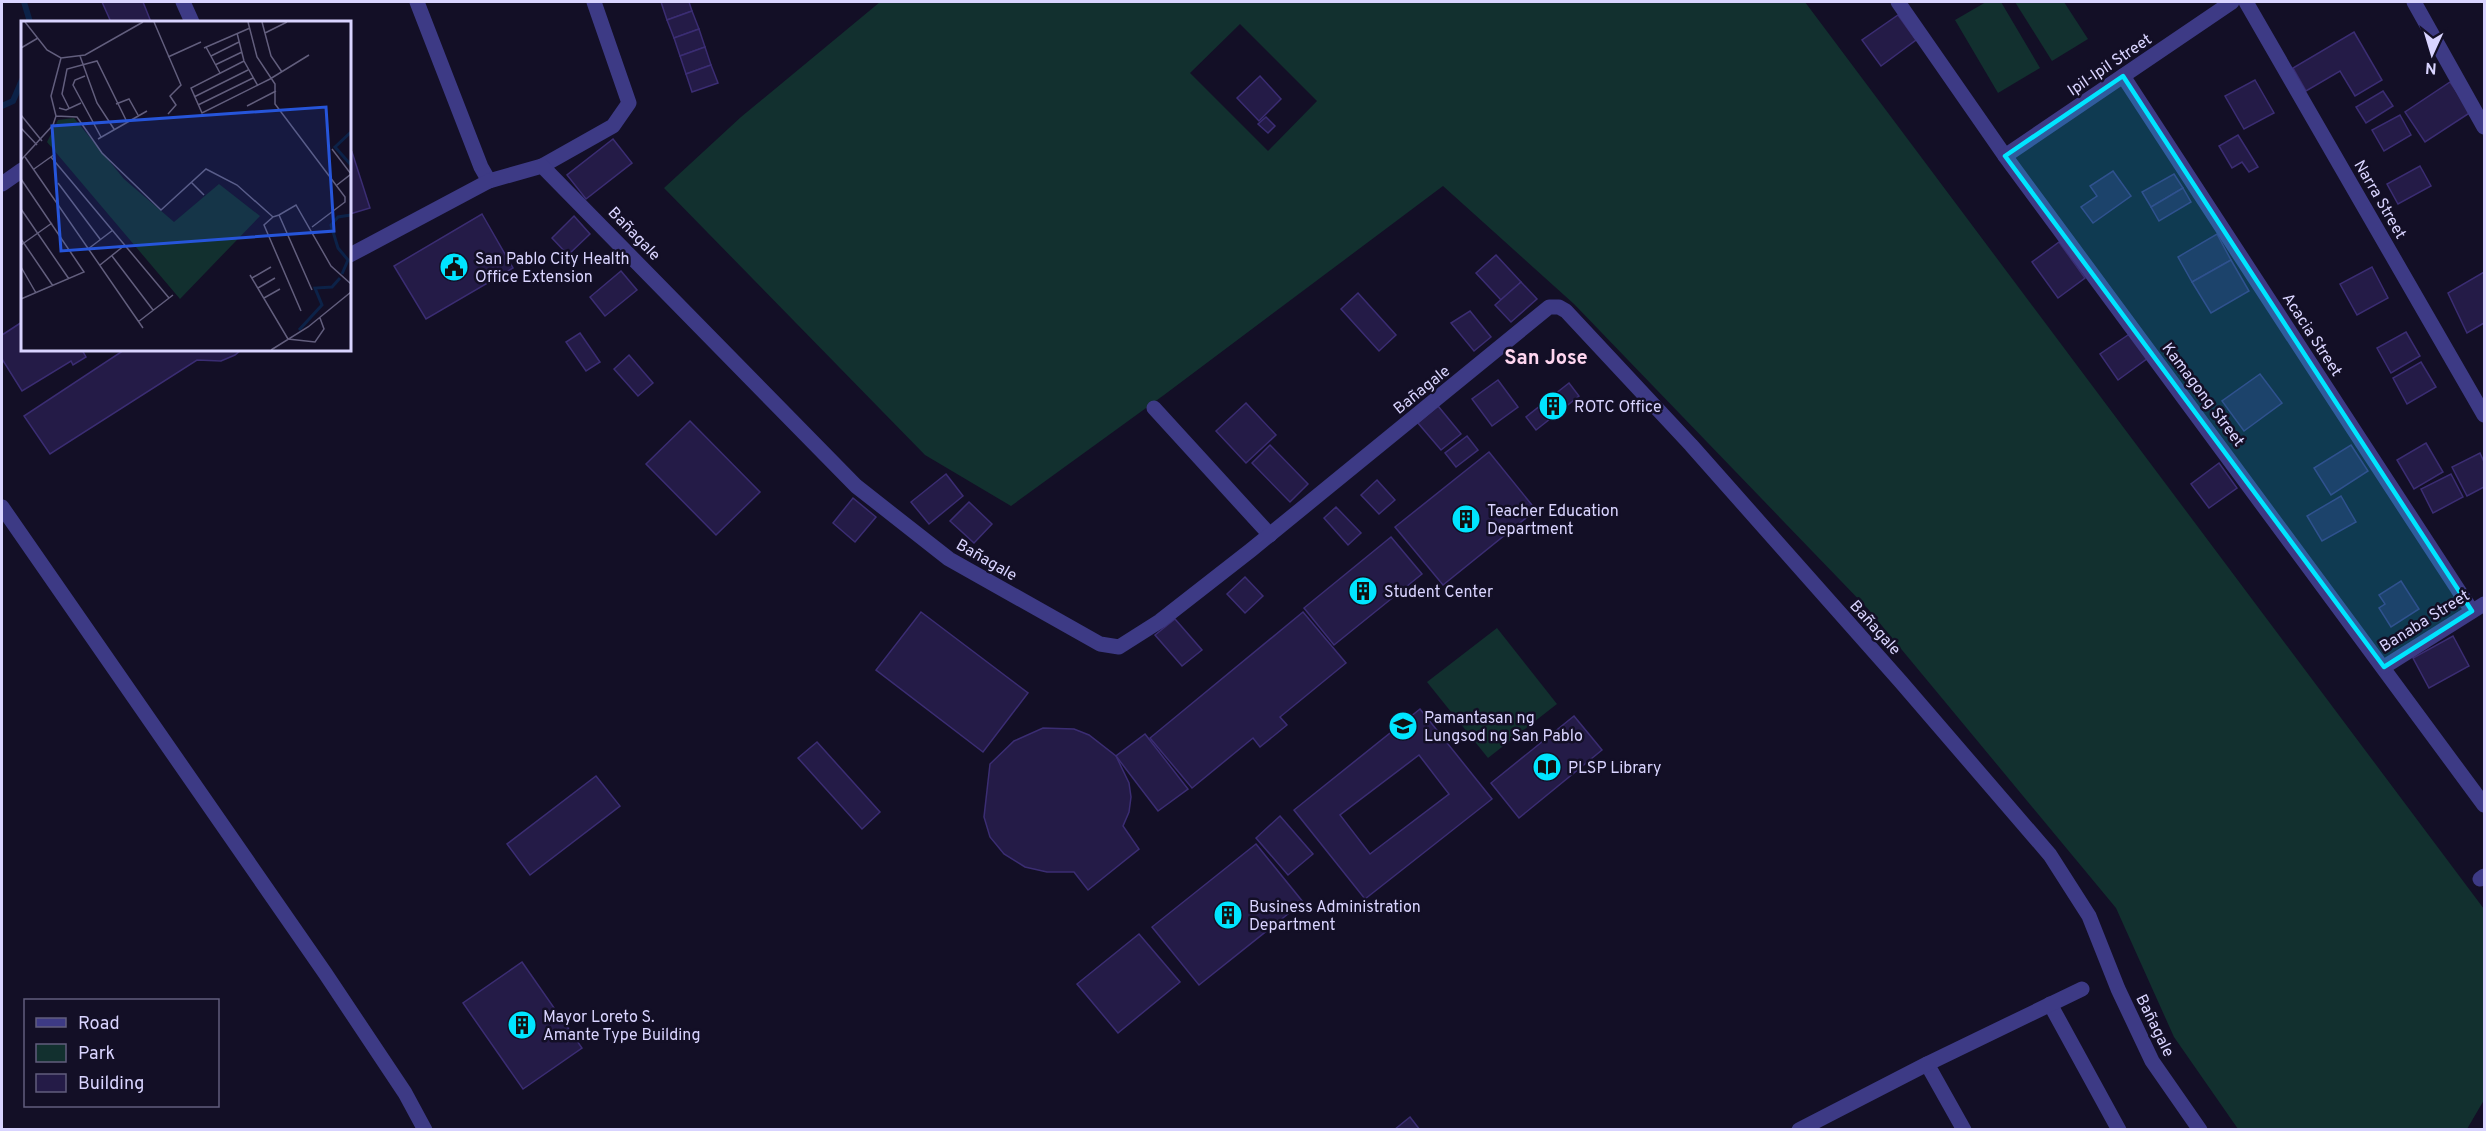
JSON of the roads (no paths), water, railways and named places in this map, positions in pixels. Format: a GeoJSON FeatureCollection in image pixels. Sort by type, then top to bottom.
{"type":"FeatureCollection","features":[{"type":"Feature","properties":{"kind":"street"},"geometry":{"type":"LineString","coordinates":[[183,2],[192,21]]}},
{"type":"Feature","properties":{"kind":"street"},"geometry":{"type":"LineString","coordinates":[[417,2],[481,167],[489,181]]}},
{"type":"Feature","properties":{"kind":"street"},"geometry":{"type":"LineString","coordinates":[[351,254],[489,181],[542,166],[613,126],[629,103],[594,2]]}},
{"type":"Feature","properties":{"kind":"street","name":"Ipil-Ipil Street"},"geometry":{"type":"LineString","coordinates":[[2005,156],[2232,2]]}},
{"type":"Feature","properties":{"kind":"street","name":"Narra Street"},"geometry":{"type":"LineString","coordinates":[[2246,2],[2484,415]]}},
{"type":"Feature","properties":{"kind":"street"},"geometry":{"type":"LineString","coordinates":[[2414,2],[2484,127]]}},
{"type":"Feature","properties":{"kind":"street","name":"Kamagong Street"},"geometry":{"type":"LineString","coordinates":[[1903,3],[2005,156],[2484,805]]}},
{"type":"Feature","properties":{"kind":"street","name":"Acacia Street"},"geometry":{"type":"LineString","coordinates":[[2123,76],[2478,607]]}},
{"type":"Feature","properties":{"kind":"street","name":"Bañagale"},"geometry":{"type":"LineString","coordinates":[[542,166],[856,486],[949,560],[1100,644],[1119,647],[1160,621],[1270,535],[1549,307],[1559,307],[1566,311],[1691,445],[2050,855],[2089,916],[2118,989],[2152,1061],[2200,1130]]}},
{"type":"Feature","properties":{"kind":"street"},"geometry":{"type":"LineString","coordinates":[[2,184],[21,171]]}},
{"type":"Feature","properties":{"kind":"street"},"geometry":{"type":"LineString","coordinates":[[1154,408],[1270,535]]}},
{"type":"Feature","properties":{"kind":"street"},"geometry":{"type":"LineString","coordinates":[[2,507],[325,972],[405,1093],[425,1130]]}},
{"type":"Feature","properties":{"kind":"street","name":"Banaba Street"},"geometry":{"type":"LineString","coordinates":[[2384,667],[2478,607]]}},
{"type":"Feature","properties":{"kind":"street"},"geometry":{"type":"LineString","coordinates":[[1806,1128],[1927,1064],[2082,989]]}},
{"type":"Feature","properties":{"kind":"street"},"geometry":{"type":"LineString","coordinates":[[2050,1004],[2119,1130]]}},
{"type":"Feature","properties":{"kind":"street"},"geometry":{"type":"LineString","coordinates":[[1927,1064],[1964,1130]]}},
{"type":"Feature","properties":{"kind":"waterway"},"geometry":{"type":"LineString","coordinates":[[24,2],[30,21]]}},
{"type":"Feature","properties":{"kind":"waterway"},"geometry":{"type":"LineString","coordinates":[[2,106],[13,101],[21,82]]}},
{"type":"Feature","properties":{"kind":"place","name":"San Pablo City Health Office Extension"},"geometry":{"type":"Point","coordinates":[454,267]}},
{"type":"Feature","properties":{"kind":"place","name":"ROTC Office"},"geometry":{"type":"Point","coordinates":[1553,406]}},
{"type":"Feature","properties":{"kind":"place","name":"Teacher Education Department"},"geometry":{"type":"Point","coordinates":[1466,519]}},
{"type":"Feature","properties":{"kind":"place","name":"Student Center"},"geometry":{"type":"Point","coordinates":[1363,591]}},
{"type":"Feature","properties":{"kind":"place","name":"Pamantasan ng Lungsod ng San Pablo"},"geometry":{"type":"Point","coordinates":[1403,726]}},
{"type":"Feature","properties":{"kind":"place","name":"PLSP Library"},"geometry":{"type":"Point","coordinates":[1547,767]}},
{"type":"Feature","properties":{"kind":"place","name":"Business Administration Department"},"geometry":{"type":"Point","coordinates":[1228,915]}},
{"type":"Feature","properties":{"kind":"place","name":"Mayor Loreto S. Amante Type Building"},"geometry":{"type":"Point","coordinates":[522,1025]}},
{"type":"Feature","properties":{"kind":"district","name":"San Jose"},"geometry":{"type":"Point","coordinates":[1546,357]}}]}
